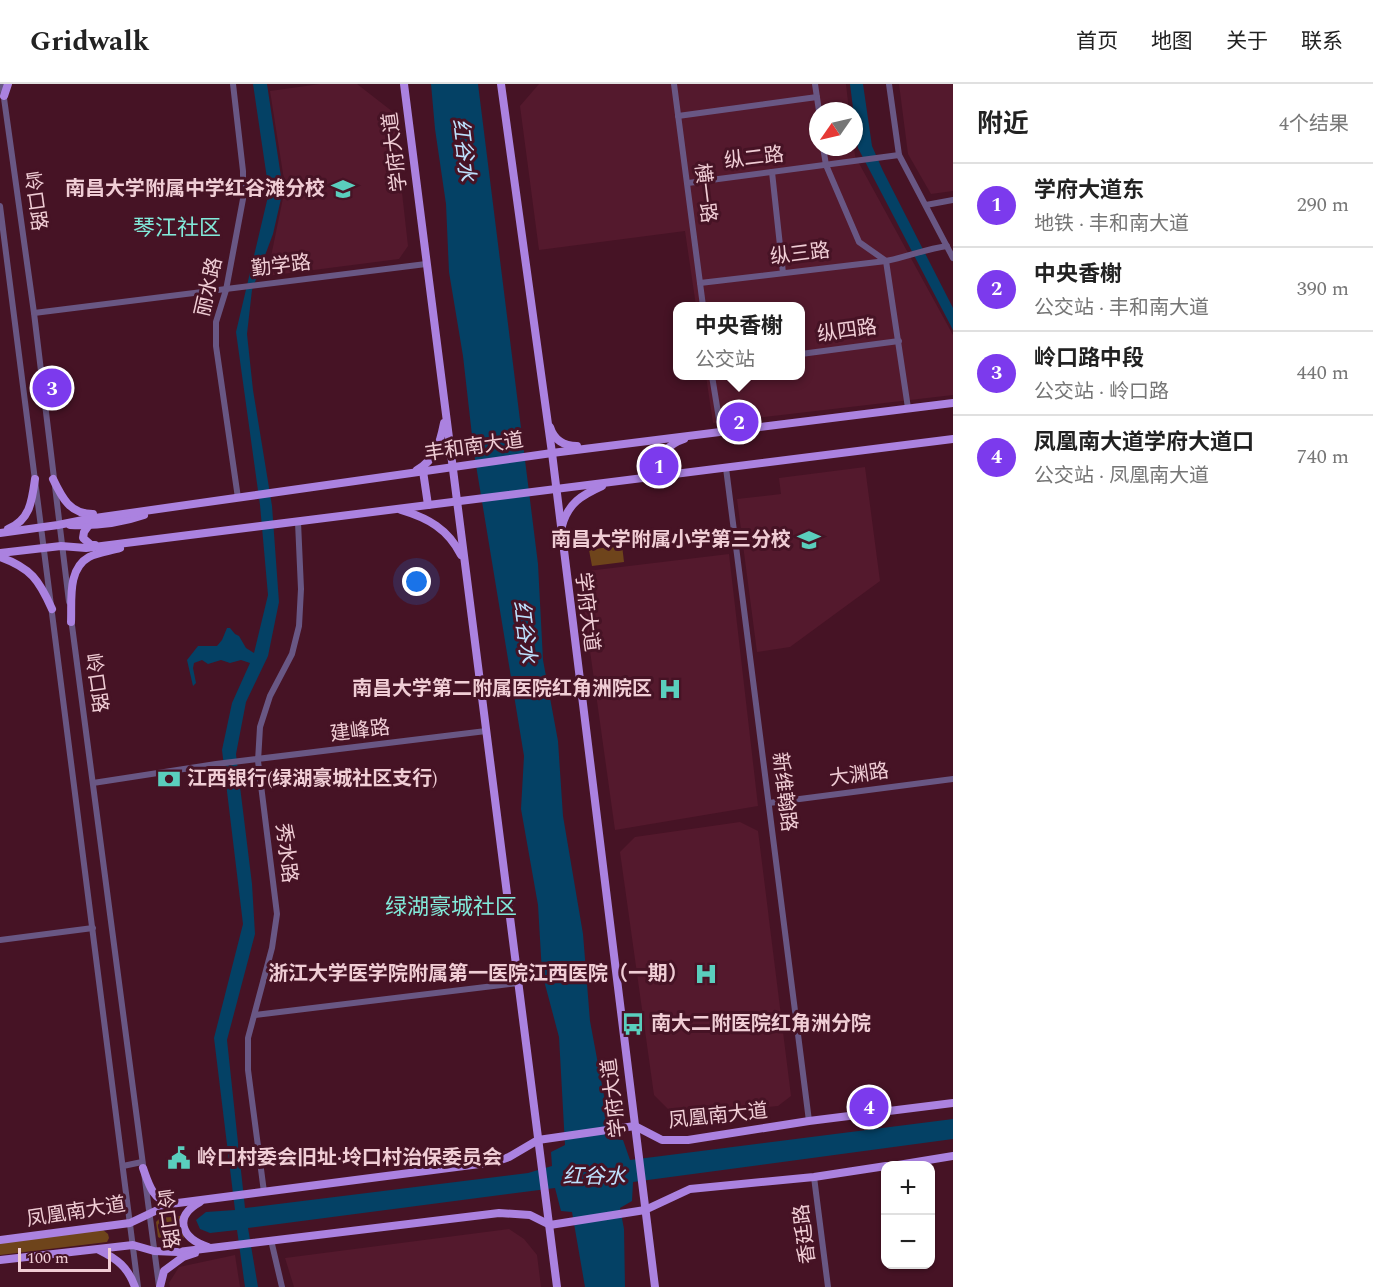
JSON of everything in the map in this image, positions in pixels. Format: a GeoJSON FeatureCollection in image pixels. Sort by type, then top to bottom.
{"type":"FeatureCollection","features":[{"type":"Feature","properties":{"kind":"main road"},"geometry":{"type":"LineString","coordinates":[[4,96],[8,84]]}},
{"type":"Feature","properties":{"kind":"main road","name":"学府大道"},"geometry":{"type":"LineString","coordinates":[[404,84],[550,1225],[556,1287]]}},
{"type":"Feature","properties":{"kind":"main road","name":"学府大道"},"geometry":{"type":"LineString","coordinates":[[501,84],[552,453],[654,1287]]}},
{"type":"Feature","properties":{"kind":"main road","name":"丰和南大道"},"geometry":{"type":"LineString","coordinates":[[0,533],[452,466],[953,402]]}},
{"type":"Feature","properties":{"kind":"main road"},"geometry":{"type":"LineString","coordinates":[[547,414],[552,432],[567,446],[599,447]]}},
{"type":"Feature","properties":{"kind":"main road"},"geometry":{"type":"LineString","coordinates":[[413,472],[426,465],[435,454],[440,443],[445,416]]}},
{"type":"Feature","properties":{"kind":"main road"},"geometry":{"type":"LineString","coordinates":[[694,435],[675,442],[667,448],[662,457],[662,463],[664,470],[669,472],[698,471]]}},
{"type":"Feature","properties":{"kind":"main road"},"geometry":{"type":"LineString","coordinates":[[0,555],[61,546],[86,548],[277,525],[953,439]]}},
{"type":"Feature","properties":{"kind":"main road"},"geometry":{"type":"LineString","coordinates":[[423,471],[428,505]]}},
{"type":"Feature","properties":{"kind":"main road"},"geometry":{"type":"LineString","coordinates":[[0,533],[24,519],[31,506],[35,479]]}},
{"type":"Feature","properties":{"kind":"main road"},"geometry":{"type":"LineString","coordinates":[[53,479],[61,496],[72,508],[82,514],[136,512]]}},
{"type":"Feature","properties":{"kind":"main road"},"geometry":{"type":"LineString","coordinates":[[561,530],[565,512],[573,504],[586,494],[609,483]]}},
{"type":"Feature","properties":{"kind":"main road"},"geometry":{"type":"LineString","coordinates":[[58,525],[88,526],[130,519],[162,508]]}},
{"type":"Feature","properties":{"kind":"main road"},"geometry":{"type":"LineString","coordinates":[[397,509],[421,516],[436,525],[450,536],[464,561]]}},
{"type":"Feature","properties":{"kind":"main road"},"geometry":{"type":"LineString","coordinates":[[106,516],[88,526],[84,532],[85,540],[91,545],[111,545]]}},
{"type":"Feature","properties":{"kind":"main road"},"geometry":{"type":"LineString","coordinates":[[71,622],[73,577],[76,570],[88,557],[143,541]]}},
{"type":"Feature","properties":{"kind":"main road"},"geometry":{"type":"LineString","coordinates":[[0,555],[34,575],[52,609]]}},
{"type":"Feature","properties":{"kind":"main road","name":"凤凰南大道"},"geometry":{"type":"LineString","coordinates":[[635,1126],[662,1140],[688,1140],[809,1121],[953,1103]]}},
{"type":"Feature","properties":{"kind":"main road"},"geometry":{"type":"LineString","coordinates":[[264,1192],[495,1162],[509,1157],[538,1140],[635,1126]]}},
{"type":"Feature","properties":{"kind":"main road"},"geometry":{"type":"LineString","coordinates":[[922,1161],[953,1156]]}},
{"type":"Feature","properties":{"kind":"main road"},"geometry":{"type":"LineString","coordinates":[[143,1165],[150,1188],[156,1197],[170,1204]]}},
{"type":"Feature","properties":{"kind":"main road"},"geometry":{"type":"LineString","coordinates":[[271,1240],[499,1213],[530,1215],[550,1225],[645,1210],[690,1189],[814,1177],[881,1167]]}},
{"type":"Feature","properties":{"kind":"main road","name":"凤凰南大道"},"geometry":{"type":"LineString","coordinates":[[0,1240],[130,1223],[170,1204],[264,1192]]}},
{"type":"Feature","properties":{"kind":"main road"},"geometry":{"type":"LineString","coordinates":[[204,1200],[189,1208],[184,1215],[183,1224],[189,1237],[211,1248]]}},
{"type":"Feature","properties":{"kind":"main road","name":"凤凰南大道"},"geometry":{"type":"LineString","coordinates":[[0,1260],[133,1245],[154,1251],[178,1252],[271,1240]]}},
{"type":"Feature","properties":{"kind":"main road"},"geometry":{"type":"LineString","coordinates":[[160,1287],[164,1270],[183,1257],[211,1248]]}},
{"type":"Feature","properties":{"kind":"main road"},"geometry":{"type":"LineString","coordinates":[[98,1249],[119,1260],[136,1287]]}},
{"type":"Feature","properties":{"kind":"street","name":"岭口路"},"geometry":{"type":"LineString","coordinates":[[2,84],[34,313],[58,525],[160,1287]]}},
{"type":"Feature","properties":{"kind":"street","name":"丽水路"},"geometry":{"type":"LineString","coordinates":[[233,84],[243,171],[243,199],[226,290],[216,322],[216,346],[237,498]]}},
{"type":"Feature","properties":{"kind":"street","name":"横一路"},"geometry":{"type":"LineString","coordinates":[[674,84],[702,302]]}},
{"type":"Feature","properties":{"kind":"street"},"geometry":{"type":"LineString","coordinates":[[815,84],[818,102]]}},
{"type":"Feature","properties":{"kind":"street"},"geometry":{"type":"LineString","coordinates":[[890,84],[899,156],[953,258]]}},
{"type":"Feature","properties":{"kind":"street"},"geometry":{"type":"LineString","coordinates":[[678,116],[817,97]]}},
{"type":"Feature","properties":{"kind":"street"},"geometry":{"type":"LineString","coordinates":[[824,156],[826,165],[859,242],[886,261],[908,408]]}},
{"type":"Feature","properties":{"kind":"street","name":"纵二路"},"geometry":{"type":"LineString","coordinates":[[688,183],[899,156]]}},
{"type":"Feature","properties":{"kind":"street"},"geometry":{"type":"LineString","coordinates":[[772,172],[783,273]]}},
{"type":"Feature","properties":{"kind":"street"},"geometry":{"type":"LineString","coordinates":[[926,205],[953,200]]}},
{"type":"Feature","properties":{"kind":"street","name":"岭口路"},"geometry":{"type":"LineString","coordinates":[[0,206],[133,1245],[136,1287]]}},
{"type":"Feature","properties":{"kind":"street","name":"纵三路"},"geometry":{"type":"LineString","coordinates":[[700,283],[886,261],[927,248],[947,246]]}},
{"type":"Feature","properties":{"kind":"street","name":"勤学路"},"geometry":{"type":"LineString","coordinates":[[34,313],[426,264]]}},
{"type":"Feature","properties":{"kind":"street","name":"纵四路"},"geometry":{"type":"LineString","coordinates":[[805,353],[899,341]]}},
{"type":"Feature","properties":{"kind":"street"},"geometry":{"type":"LineString","coordinates":[[713,380],[721,431]]}},
{"type":"Feature","properties":{"kind":"street","name":"新维翰路"},"geometry":{"type":"LineString","coordinates":[[726,468],[809,1121]]}},
{"type":"Feature","properties":{"kind":"street","name":"秀水路"},"geometry":{"type":"LineString","coordinates":[[264,1192],[248,1070],[248,1038],[272,948],[277,914],[258,761],[260,727],[270,696],[292,654],[299,626],[301,589],[298,522]]}},
{"type":"Feature","properties":{"kind":"street","name":"建峰路"},"geometry":{"type":"LineString","coordinates":[[93,783],[486,731]]}},
{"type":"Feature","properties":{"kind":"street","name":"大渊路"},"geometry":{"type":"LineString","coordinates":[[769,803],[953,778]]}},
{"type":"Feature","properties":{"kind":"street"},"geometry":{"type":"LineString","coordinates":[[0,940],[93,928]]}},
{"type":"Feature","properties":{"kind":"street"},"geometry":{"type":"LineString","coordinates":[[255,1015],[518,983]]}},
{"type":"Feature","properties":{"kind":"street"},"geometry":{"type":"LineString","coordinates":[[123,1166],[143,1165]]}},
{"type":"Feature","properties":{"kind":"street","name":"香廷路"},"geometry":{"type":"LineString","coordinates":[[814,1177],[828,1287]]}},
{"type":"Feature","properties":{"kind":"street"},"geometry":{"type":"LineString","coordinates":[[271,1240],[282,1287]]}},
{"type":"Feature","properties":{"kind":"shaded area","name":"南昌大学附属中学红谷滩分校"},"geometry":{"type":"Polygon","coordinates":[[[320,84],[357,84],[393,112],[408,246],[399,259],[267,276],[283,198],[284,180],[270,91],[320,84]]]}},
{"type":"Feature","properties":{"kind":"shaded area"},"geometry":{"type":"Polygon","coordinates":[[[539,84],[846,84],[848,102],[809,102],[809,156],[855,156],[953,335],[953,395],[713,423],[707,380],[805,380],[805,302],[695,302],[685,231],[539,250],[520,106],[539,84]]]}},
{"type":"Feature","properties":{"kind":"shaded area"},"geometry":{"type":"Polygon","coordinates":[[[899,84],[953,84],[953,191],[931,194],[908,154],[899,84]]]}},
{"type":"Feature","properties":{"kind":"shaded area","name":"南昌大学附属小学第三分校"},"geometry":{"type":"Polygon","coordinates":[[[865,467],[880,581],[790,647],[757,652],[737,499],[781,494],[779,478],[865,467]]]}},
{"type":"Feature","properties":{"kind":"shaded area"},"geometry":{"type":"Polygon","coordinates":[[[622,545],[624,562],[592,566],[589,550],[622,545]]]}},
{"type":"Feature","properties":{"kind":"shaded area","name":"南昌大学第二附属医院红角洲院区"},"geometry":{"type":"Polygon","coordinates":[[[729,554],[758,806],[615,830],[579,572],[729,554]]]}},
{"type":"Feature","properties":{"kind":"shaded area","name":"浙江大学医学院附属第一医院江西医院（一期）"},"geometry":{"type":"Polygon","coordinates":[[[740,822],[758,831],[791,1096],[778,1106],[675,1116],[654,1095],[620,852],[635,837],[740,822]]]}},
{"type":"Feature","properties":{"kind":"shaded area"},"geometry":{"type":"Polygon","coordinates":[[[181,1216],[180,1222],[184,1238],[164,1240],[158,1237],[156,1222],[160,1218],[181,1216]]]}},
{"type":"Feature","properties":{"kind":"shaded area"},"geometry":{"type":"Polygon","coordinates":[[[509,1229],[524,1239],[537,1255],[541,1287],[294,1287],[285,1258],[509,1229]]]}},
{"type":"Feature","properties":{"kind":"shaded area"},"geometry":{"type":"Polygon","coordinates":[[[103,1230],[108,1234],[107,1242],[0,1255],[0,1243],[103,1230]]]}},
{"type":"Feature","properties":{"kind":"shaded area"},"geometry":{"type":"Polygon","coordinates":[[[235,1255],[240,1287],[170,1287],[169,1283],[179,1267],[235,1255]]]}},
{"type":"Feature","properties":{"kind":"water","name":"红谷水"},"geometry":{"type":"Polygon","coordinates":[[[253,84],[267,84],[283,190],[273,234],[252,290],[247,334],[253,390],[272,506],[279,602],[268,656],[246,702],[236,754],[252,884],[255,934],[227,1040],[245,1208],[528,1173],[552,1166],[551,1152],[565,1145],[559,1037],[542,973],[538,905],[521,809],[524,756],[474,453],[463,356],[449,272],[446,204],[431,84],[478,84],[538,564],[543,660],[558,741],[563,816],[583,934],[590,1021],[612,1139],[623,1140],[630,1160],[953,1119],[953,1139],[633,1182],[632,1201],[620,1208],[624,1229],[625,1287],[585,1287],[572,1212],[561,1211],[555,1188],[248,1228],[258,1287],[245,1287],[237,1230],[210,1233],[200,1229],[196,1220],[206,1212],[235,1210],[214,1038],[243,924],[222,750],[232,703],[250,663],[241,660],[230,663],[221,660],[208,664],[202,660],[194,663],[196,683],[193,686],[187,660],[198,646],[217,646],[227,628],[239,636],[246,648],[254,653],[268,595],[260,505],[236,332],[269,192],[253,84]]]}},
{"type":"Feature","properties":{"kind":"water"},"geometry":{"type":"Polygon","coordinates":[[[850,84],[863,84],[872,146],[953,308],[953,330],[862,156],[863,102],[852,102],[850,84]]]}},
{"type":"Feature","properties":{"kind":"place","name":"南昌大学附属中学红谷滩分校"},"geometry":{"type":"Point","coordinates":[343,189]}},
{"type":"Feature","properties":{"kind":"place","name":"岭口路中段"},"geometry":{"type":"Point","coordinates":[52,388]}},
{"type":"Feature","properties":{"kind":"place","name":"中央香榭"},"geometry":{"type":"Point","coordinates":[739,422]}},
{"type":"Feature","properties":{"kind":"place","name":"学府大道东"},"geometry":{"type":"Point","coordinates":[659,466]}},
{"type":"Feature","properties":{"kind":"place","name":"南昌大学附属小学第三分校"},"geometry":{"type":"Point","coordinates":[809,540]}},
{"type":"Feature","properties":{"kind":"place","name":"南昌大学第二附属医院红角洲院区"},"geometry":{"type":"Point","coordinates":[670,689]}},
{"type":"Feature","properties":{"kind":"place","name":"江西银行(绿湖豪城社区支行)"},"geometry":{"type":"Point","coordinates":[169,779]}},
{"type":"Feature","properties":{"kind":"place","name":"浙江大学医学院附属第一医院江西医院（一期）"},"geometry":{"type":"Point","coordinates":[706,974]}},
{"type":"Feature","properties":{"kind":"place","name":"南大二附医院红角洲分院"},"geometry":{"type":"Point","coordinates":[633,1024]}},
{"type":"Feature","properties":{"kind":"place","name":"凤凰南大道学府大道口"},"geometry":{"type":"Point","coordinates":[869,1107]}},
{"type":"Feature","properties":{"kind":"place","name":"岭口村委会旧址·坽口村治保委员会"},"geometry":{"type":"Point","coordinates":[179,1158]}},
{"type":"Feature","properties":{"kind":"district","name":"琴江社区"},"geometry":{"type":"Point","coordinates":[177,228]}},
{"type":"Feature","properties":{"kind":"district","name":"绿湖豪城社区"},"geometry":{"type":"Point","coordinates":[451,907]}}]}
